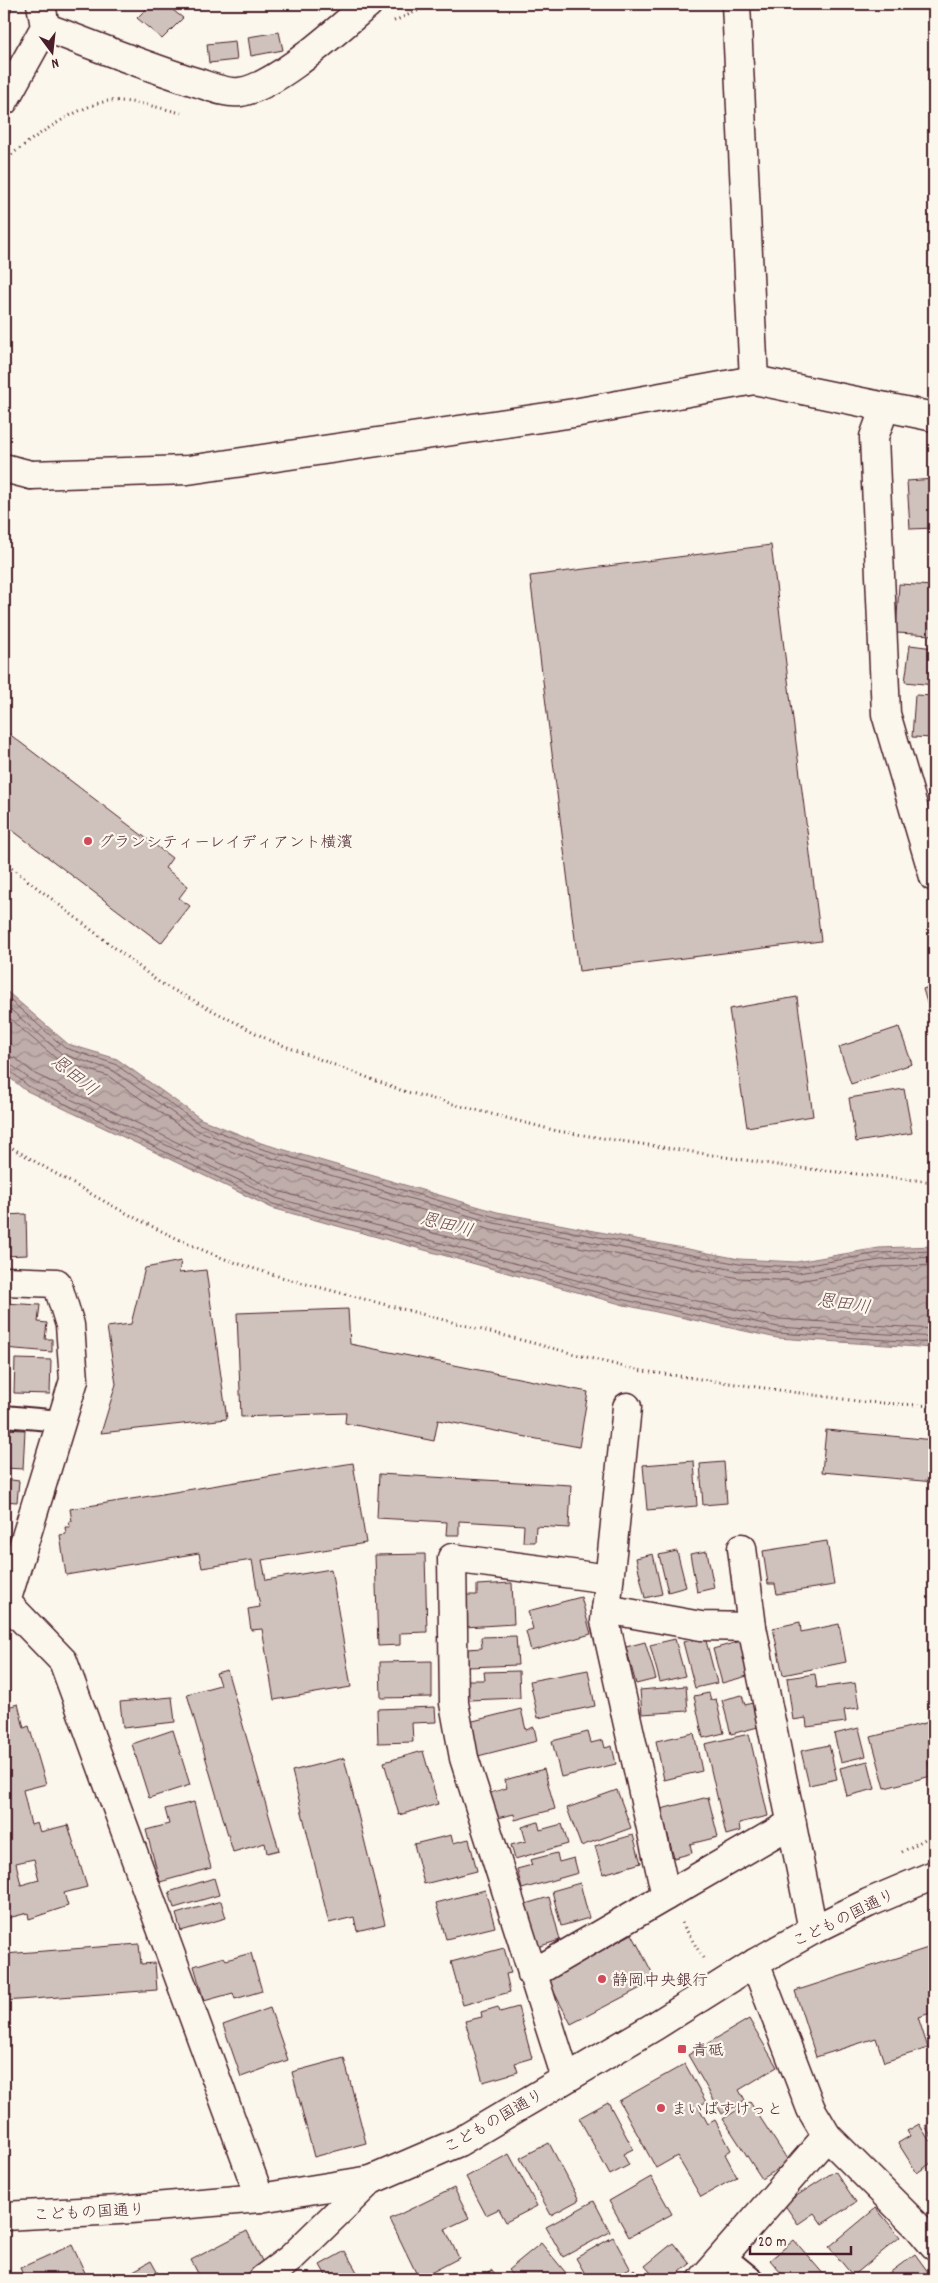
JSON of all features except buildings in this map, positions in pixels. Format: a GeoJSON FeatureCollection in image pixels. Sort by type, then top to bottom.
{"type":"FeatureCollection","features":[{"type":"Feature","properties":{"kind":"street"},"geometry":{"type":"LineString","coordinates":[[4,101],[43,16],[157,70],[224,90],[241,92],[268,81],[298,62],[368,4]]}},
{"type":"Feature","properties":{"kind":"street"},"geometry":{"type":"LineString","coordinates":[[736,4],[754,380]]}},
{"type":"Feature","properties":{"kind":"street"},"geometry":{"type":"LineString","coordinates":[[4,468],[31,476],[188,470],[574,413],[754,380],[934,417]]}},
{"type":"Feature","properties":{"kind":"street"},"geometry":{"type":"LineString","coordinates":[[885,407],[874,437],[886,714],[934,877]]}},
{"type":"Feature","properties":{"kind":"street"},"geometry":{"type":"LineString","coordinates":[[4,1281],[56,1283],[70,1325],[74,1380],[5,1602],[63,1661],[260,2198]]}},
{"type":"Feature","properties":{"kind":"street"},"geometry":{"type":"LineString","coordinates":[[627,1407],[605,1621],[666,1896]]}},
{"type":"Feature","properties":{"kind":"street"},"geometry":{"type":"LineString","coordinates":[[742,1548],[752,1627],[813,1930]]}},
{"type":"Feature","properties":{"kind":"street"},"geometry":{"type":"LineString","coordinates":[[566,2078],[464,1758],[454,1703],[452,1558],[609,1579]]}},
{"type":"Feature","properties":{"kind":"street"},"geometry":{"type":"LineString","coordinates":[[606,1609],[702,1626],[752,1627]]}},
{"type":"Feature","properties":{"kind":"street"},"geometry":{"type":"LineString","coordinates":[[532,1974],[792,1823]]}},
{"type":"Feature","properties":{"kind":"street","name":"こどもの国通り"},"geometry":{"type":"LineString","coordinates":[[4,2216],[119,2210],[260,2198],[370,2180],[459,2142],[813,1930],[868,1903],[934,1875]]}},
{"type":"Feature","properties":{"kind":"street"},"geometry":{"type":"LineString","coordinates":[[755,1963],[811,2109],[827,2136],[919,2228],[934,2246]]}},
{"type":"Feature","properties":{"kind":"street"},"geometry":{"type":"LineString","coordinates":[[703,2279],[725,2256],[827,2136]]}},
{"type":"Feature","properties":{"kind":"street"},"geometry":{"type":"LineString","coordinates":[[263,2279],[290,2259],[370,2180]]}},
{"type":"Feature","properties":{"kind":"lane"},"geometry":{"type":"LineString","coordinates":[[4,1416],[61,1422]]}},
{"type":"Feature","properties":{"kind":"lane"},"geometry":{"type":"LineString","coordinates":[[725,2256],[753,2279]]}},
{"type":"Feature","properties":{"kind":"path"},"geometry":{"type":"LineString","coordinates":[[4,862],[160,984],[270,1040],[403,1091],[557,1130],[790,1167],[934,1182]]}},
{"type":"Feature","properties":{"kind":"path"},"geometry":{"type":"LineString","coordinates":[[4,1143],[126,1214],[241,1265],[291,1280],[636,1370],[864,1402],[934,1406]]}},
{"type":"Feature","properties":{"kind":"water","name":"恩田川"},"geometry":{"type":"Polygon","coordinates":[[[4,989],[68,1044],[117,1059],[201,1119],[261,1143],[497,1212],[739,1259],[796,1262],[879,1248],[934,1246],[934,1348],[777,1338],[624,1305],[272,1208],[25,1090],[4,1073],[4,989]]]}},
{"type":"Feature","properties":{"kind":"place","name":"グランシティーレイディアント横濱"},"geometry":{"type":"Point","coordinates":[88,841]}},
{"type":"Feature","properties":{"kind":"place","name":"静岡中央銀行"},"geometry":{"type":"Point","coordinates":[602,1979]}},
{"type":"Feature","properties":{"kind":"place","name":"青砥"},"geometry":{"type":"Point","coordinates":[682,2049]}},
{"type":"Feature","properties":{"kind":"place","name":"まいばすけっと"},"geometry":{"type":"Point","coordinates":[661,2108]}}]}
